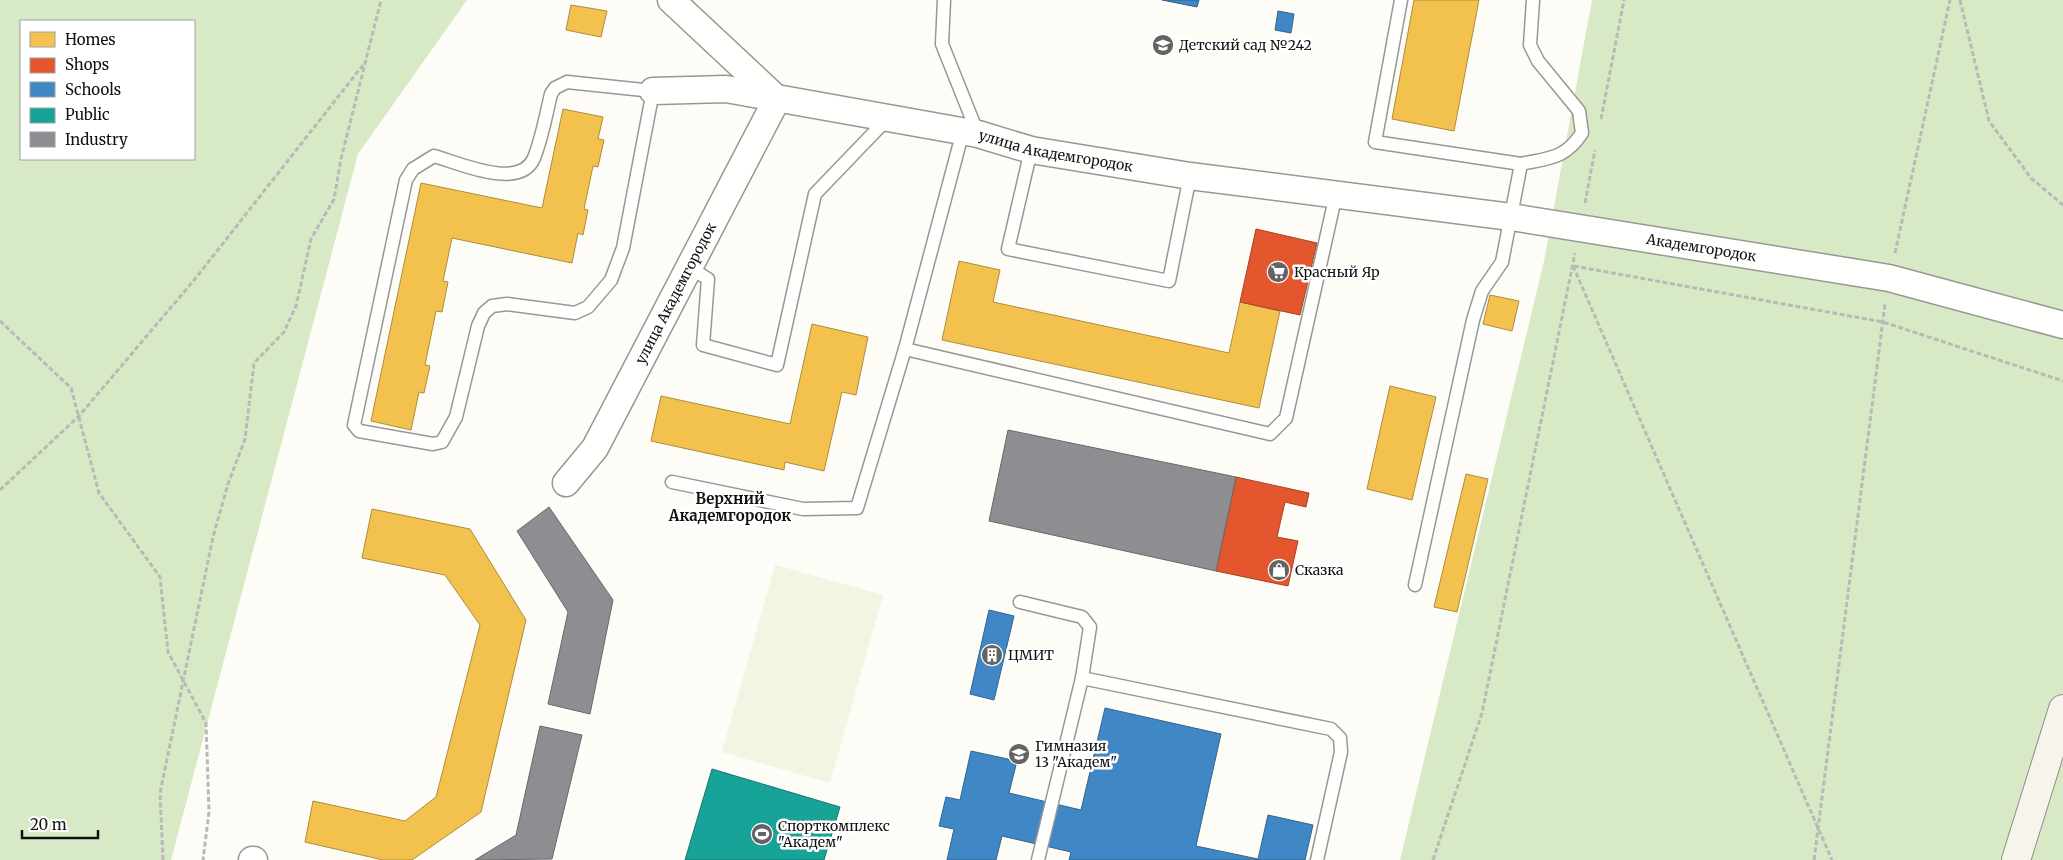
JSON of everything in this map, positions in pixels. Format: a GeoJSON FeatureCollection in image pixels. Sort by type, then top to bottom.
{"type":"FeatureCollection","features":[{"type":"Feature","properties":{"kind":"main road"},"geometry":{"type":"LineString","coordinates":[[2016,860],[2063,709]]}},
{"type":"Feature","properties":{"kind":"street"},"geometry":{"type":"LineString","coordinates":[[672,0],[777,99]]}},
{"type":"Feature","properties":{"kind":"street","name":"улица Академгородок"},"geometry":{"type":"LineString","coordinates":[[653,90],[726,90],[971,133],[1031,150],[1190,176],[1336,194]]}},
{"type":"Feature","properties":{"kind":"street","name":"улица Академгородок"},"geometry":{"type":"LineString","coordinates":[[566,483],[594,448],[777,99]]}},
{"type":"Feature","properties":{"kind":"street","name":"Академгородок"},"geometry":{"type":"LineString","coordinates":[[1336,194],[1511,217],[1889,278],[2063,325]]}},
{"type":"Feature","properties":{"kind":"lane"},"geometry":{"type":"LineString","coordinates":[[672,482],[803,509],[857,508],[971,133],[942,44],[944,0]]}},
{"type":"Feature","properties":{"kind":"lane"},"geometry":{"type":"LineString","coordinates":[[1401,0],[1375,142],[1522,164],[1552,158],[1572,148],[1582,133],[1578,111],[1538,61],[1530,44],[1533,0]]}},
{"type":"Feature","properties":{"kind":"lane"},"geometry":{"type":"LineString","coordinates":[[567,82],[653,90],[623,248],[611,280],[598,296],[588,307],[575,314],[507,304],[492,306],[484,313],[478,326],[456,417],[442,442],[433,444],[359,431],[354,425],[406,180],[413,169],[434,156],[502,176],[515,175],[534,160],[551,94],[555,88],[567,82]]}},
{"type":"Feature","properties":{"kind":"lane"},"geometry":{"type":"LineString","coordinates":[[690,267],[708,280],[703,345],[777,365],[815,194],[888,118]]}},
{"type":"Feature","properties":{"kind":"lane"},"geometry":{"type":"LineString","coordinates":[[1031,150],[1008,249],[1169,281],[1190,176]]}},
{"type":"Feature","properties":{"kind":"lane"},"geometry":{"type":"LineString","coordinates":[[1415,585],[1473,320],[1482,291],[1502,262],[1522,164]]}},
{"type":"Feature","properties":{"kind":"lane"},"geometry":{"type":"LineString","coordinates":[[905,349],[1270,434],[1286,418],[1336,194]]}},
{"type":"Feature","properties":{"kind":"lane"},"geometry":{"type":"LineString","coordinates":[[1020,602],[1082,617],[1090,627],[1082,678],[1038,860]]}},
{"type":"Feature","properties":{"kind":"lane"},"geometry":{"type":"LineString","coordinates":[[1082,678],[1330,729],[1340,738],[1341,752],[1317,860]]}},
{"type":"Feature","properties":{"kind":"path"},"geometry":{"type":"LineString","coordinates":[[163,860],[160,794],[214,537],[228,484],[245,439],[254,363],[284,332],[296,306],[311,239],[334,199],[341,160],[381,0]]}},
{"type":"Feature","properties":{"kind":"path"},"geometry":{"type":"LineString","coordinates":[[1600,124],[1624,0]]}},
{"type":"Feature","properties":{"kind":"path"},"geometry":{"type":"LineString","coordinates":[[1814,860],[1889,278],[1950,0]]}},
{"type":"Feature","properties":{"kind":"path"},"geometry":{"type":"LineString","coordinates":[[1960,0],[1989,121],[2032,178],[2063,205]]}},
{"type":"Feature","properties":{"kind":"path"},"geometry":{"type":"LineString","coordinates":[[0,490],[79,416],[196,279],[365,63]]}},
{"type":"Feature","properties":{"kind":"path"},"geometry":{"type":"LineString","coordinates":[[1433,860],[1482,713],[1573,266],[1596,143]]}},
{"type":"Feature","properties":{"kind":"path"},"geometry":{"type":"LineString","coordinates":[[1573,266],[1883,322],[2063,381]]}},
{"type":"Feature","properties":{"kind":"path"},"geometry":{"type":"LineString","coordinates":[[1573,266],[1818,823],[1832,860]]}},
{"type":"Feature","properties":{"kind":"path"},"geometry":{"type":"LineString","coordinates":[[0,321],[71,388],[99,493],[160,577],[168,652],[206,723],[208,812],[203,860]]}},
{"type":"Feature","properties":{"kind":"green space"},"geometry":{"type":"Polygon","coordinates":[[[0,0],[467,0],[358,154],[171,860],[0,860],[0,0]]]}},
{"type":"Feature","properties":{"kind":"green space"},"geometry":{"type":"Polygon","coordinates":[[[1592,0],[2063,0],[2063,860],[1400,860],[1544,261],[1592,0]]]}},
{"type":"Feature","properties":{"kind":"green space"},"geometry":{"type":"Polygon","coordinates":[[[775,565],[883,595],[830,783],[722,752],[775,565]]]}},
{"type":"Feature","properties":{"kind":"building: Homes"},"geometry":{"type":"Polygon","coordinates":[[[1414,0],[1479,0],[1454,131],[1392,119],[1414,0]]]}},
{"type":"Feature","properties":{"kind":"building: Homes"},"geometry":{"type":"Polygon","coordinates":[[[571,5],[607,11],[601,37],[566,30],[571,5]]]}},
{"type":"Feature","properties":{"kind":"building: Homes"},"geometry":{"type":"Polygon","coordinates":[[[563,109],[603,117],[598,139],[604,140],[598,167],[593,166],[584,209],[588,210],[583,235],[578,233],[572,263],[452,238],[443,281],[448,282],[442,312],[436,311],[425,365],[430,366],[424,393],[419,392],[411,430],[371,421],[421,183],[542,208],[563,109]]]}},
{"type":"Feature","properties":{"kind":"building: Homes"},"geometry":{"type":"Polygon","coordinates":[[[959,261],[1000,270],[993,302],[1229,353],[1240,302],[1280,311],[1259,408],[942,340],[959,261]]]}},
{"type":"Feature","properties":{"kind":"building: Homes"},"geometry":{"type":"Polygon","coordinates":[[[1490,295],[1519,301],[1512,331],[1483,324],[1490,295]]]}},
{"type":"Feature","properties":{"kind":"building: Homes"},"geometry":{"type":"Polygon","coordinates":[[[812,324],[868,337],[856,395],[842,392],[824,471],[785,462],[784,470],[651,441],[661,396],[790,424],[812,324]]]}},
{"type":"Feature","properties":{"kind":"building: Homes"},"geometry":{"type":"Polygon","coordinates":[[[1390,386],[1436,397],[1412,500],[1367,489],[1390,386]]]}},
{"type":"Feature","properties":{"kind":"building: Homes"},"geometry":{"type":"Polygon","coordinates":[[[1466,474],[1488,479],[1457,612],[1434,607],[1466,474]]]}},
{"type":"Feature","properties":{"kind":"building: Homes"},"geometry":{"type":"Polygon","coordinates":[[[372,509],[470,529],[526,620],[481,812],[412,860],[383,860],[305,842],[313,801],[405,821],[436,797],[480,625],[445,575],[362,558],[372,509]]]}},
{"type":"Feature","properties":{"kind":"building: Shops","name":"Красный Яр"},"geometry":{"type":"Polygon","coordinates":[[[1256,229],[1317,243],[1300,315],[1240,302],[1256,229]]]}},
{"type":"Feature","properties":{"kind":"building: Shops"},"geometry":{"type":"Polygon","coordinates":[[[1236,477],[1309,493],[1306,507],[1285,502],[1277,537],[1298,541],[1288,586],[1216,571],[1236,477]]]}},
{"type":"Feature","properties":{"kind":"building: Schools"},"geometry":{"type":"Polygon","coordinates":[[[1162,0],[1199,0],[1197,7],[1162,0]]]}},
{"type":"Feature","properties":{"kind":"building: Schools"},"geometry":{"type":"Polygon","coordinates":[[[1278,11],[1294,14],[1291,33],[1275,30],[1278,11]]]}},
{"type":"Feature","properties":{"kind":"building: Schools","name":"ЦМИТ"},"geometry":{"type":"Polygon","coordinates":[[[989,610],[1014,616],[994,700],[970,694],[989,610]]]}},
{"type":"Feature","properties":{"kind":"building: Schools"},"geometry":{"type":"Polygon","coordinates":[[[1105,708],[1221,734],[1196,846],[1258,859],[1268,815],[1313,825],[1305,860],[1069,860],[1071,852],[1002,836],[996,860],[947,860],[954,829],[939,826],[946,797],[960,800],[971,751],[1017,761],[1009,793],[1081,810],[1105,708]]]}},
{"type":"Feature","properties":{"kind":"building: Public","name":"Спорткомплекс \"Академ\""},"geometry":{"type":"Polygon","coordinates":[[[712,769],[840,807],[824,860],[685,860],[712,769]]]}},
{"type":"Feature","properties":{"kind":"building: Industry"},"geometry":{"type":"Polygon","coordinates":[[[1008,430],[1236,477],[1216,571],[989,521],[1008,430]]]}},
{"type":"Feature","properties":{"kind":"building: Industry"},"geometry":{"type":"Polygon","coordinates":[[[549,507],[613,600],[590,714],[548,704],[568,612],[517,531],[549,507]]]}},
{"type":"Feature","properties":{"kind":"building: Industry"},"geometry":{"type":"Polygon","coordinates":[[[540,726],[582,735],[552,859],[475,860],[516,835],[540,726]]]}},
{"type":"Feature","properties":{"kind":"place","name":"Детский сад №242"},"geometry":{"type":"Point","coordinates":[1163,45]}},
{"type":"Feature","properties":{"kind":"place","name":"Красный Яр"},"geometry":{"type":"Point","coordinates":[1278,272]}},
{"type":"Feature","properties":{"kind":"place","name":"Сказка"},"geometry":{"type":"Point","coordinates":[1279,570]}},
{"type":"Feature","properties":{"kind":"place","name":"ЦМИТ"},"geometry":{"type":"Point","coordinates":[992,655]}},
{"type":"Feature","properties":{"kind":"place","name":"Гимназия 13 \"Академ\""},"geometry":{"type":"Point","coordinates":[1019,754]}},
{"type":"Feature","properties":{"kind":"place","name":"Спорткомплекс \"Академ\""},"geometry":{"type":"Point","coordinates":[762,834]}},
{"type":"Feature","properties":{"kind":"district","name":"Верхний Академгородок"},"geometry":{"type":"Point","coordinates":[730,506]}}]}
